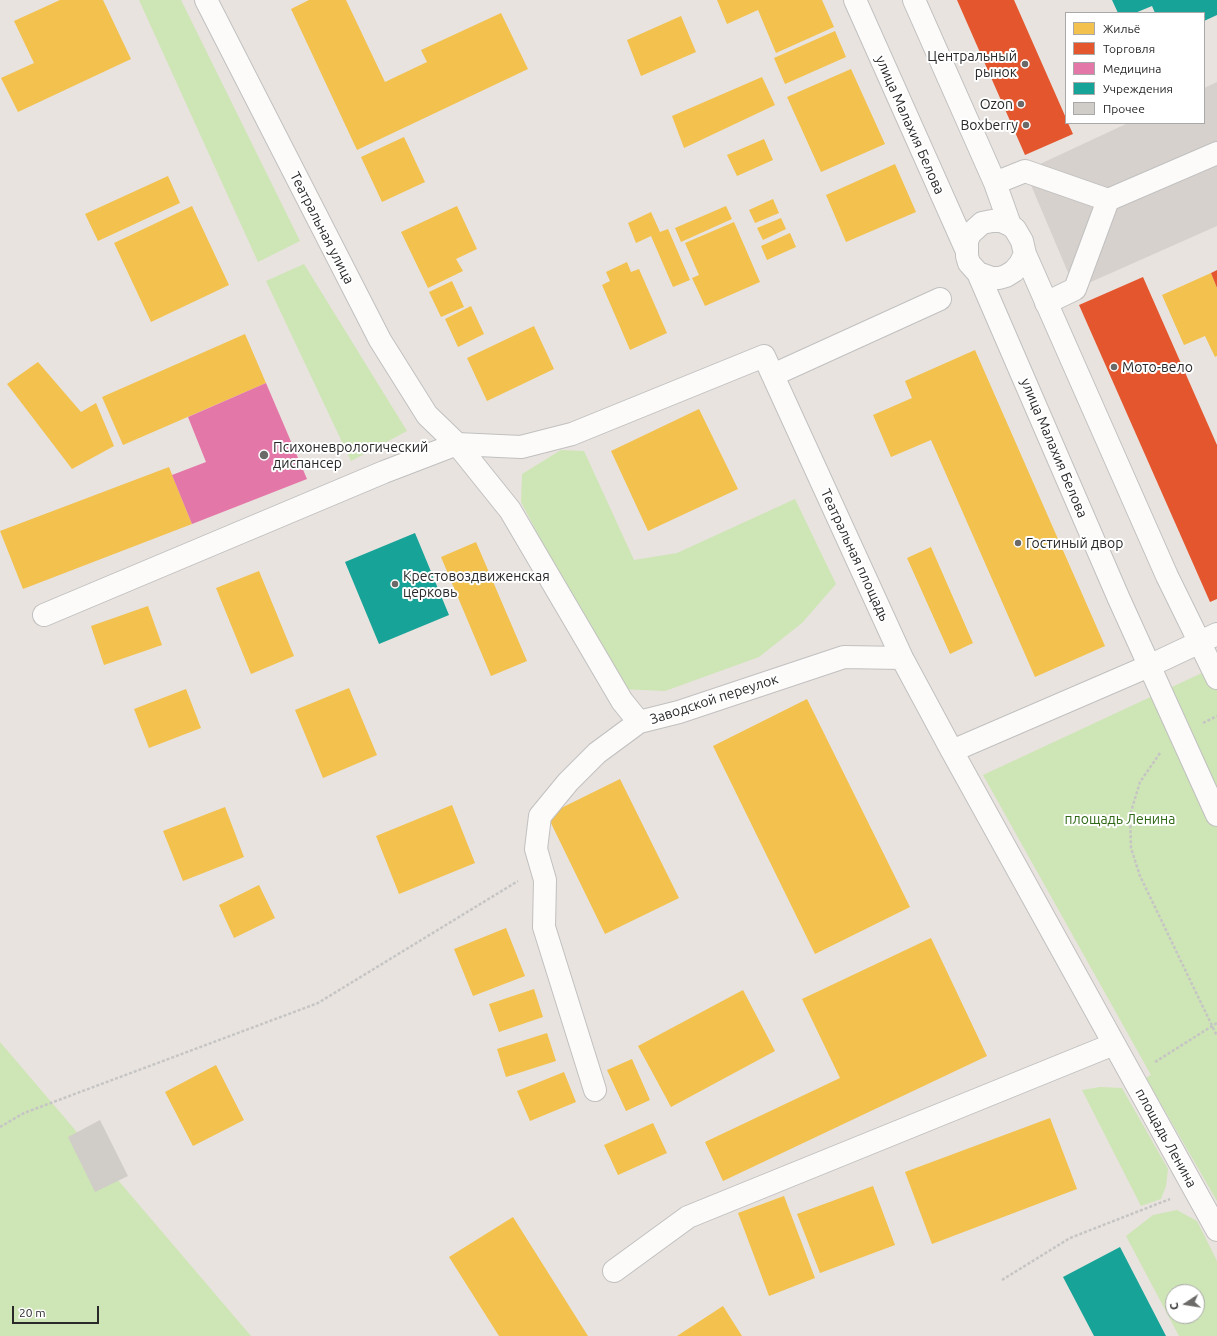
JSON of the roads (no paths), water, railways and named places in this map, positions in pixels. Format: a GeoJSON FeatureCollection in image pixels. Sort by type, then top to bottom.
{"type":"FeatureCollection","features":[{"type":"Feature","properties":{"kind":"street","name":"Театральная улица"},"geometry":{"type":"LineString","coordinates":[[206,0],[380,340],[427,415],[457,444]]}},
{"type":"Feature","properties":{"kind":"street","name":"улица Малахия Белова"},"geometry":{"type":"LineString","coordinates":[[855,0],[966,249],[969,263],[978,273],[1116,592],[1150,666]]}},
{"type":"Feature","properties":{"kind":"street"},"geometry":{"type":"LineString","coordinates":[[914,0],[995,183],[1010,225],[1022,241],[1025,254],[1046,303],[1167,576],[1208,638],[1217,678]]}},
{"type":"Feature","properties":{"kind":"street"},"geometry":{"type":"LineString","coordinates":[[995,183],[1025,170],[1108,200],[1217,152]]}},
{"type":"Feature","properties":{"kind":"street"},"geometry":{"type":"LineString","coordinates":[[1046,303],[1075,289],[1108,200]]}},
{"type":"Feature","properties":{"kind":"street"},"geometry":{"type":"LineString","coordinates":[[966,249],[970,234],[982,223],[1001,221],[1010,225]]}},
{"type":"Feature","properties":{"kind":"street"},"geometry":{"type":"LineString","coordinates":[[978,273],[992,278],[1006,276],[1014,271],[1020,264],[1025,254]]}},
{"type":"Feature","properties":{"kind":"street"},"geometry":{"type":"LineString","coordinates":[[44,615],[377,475],[457,444],[521,447],[572,434],[768,366],[940,299]]}},
{"type":"Feature","properties":{"kind":"street","name":"Театральная площадь"},"geometry":{"type":"LineString","coordinates":[[768,366],[902,658],[952,751]]}},
{"type":"Feature","properties":{"kind":"street","name":"Заводской переулок"},"geometry":{"type":"LineString","coordinates":[[457,444],[510,510],[622,701],[639,722],[679,712],[844,657],[902,658]]}},
{"type":"Feature","properties":{"kind":"street"},"geometry":{"type":"LineString","coordinates":[[952,751],[1150,666],[1208,638]]}},
{"type":"Feature","properties":{"kind":"street"},"geometry":{"type":"LineString","coordinates":[[1150,666],[1217,815]]}},
{"type":"Feature","properties":{"kind":"street"},"geometry":{"type":"LineString","coordinates":[[595,1090],[544,927],[545,880],[536,849],[540,816],[568,782],[597,753],[639,722]]}},
{"type":"Feature","properties":{"kind":"street","name":"площадь Ленина"},"geometry":{"type":"LineString","coordinates":[[952,751],[1217,1230]]}},
{"type":"Feature","properties":{"kind":"street"},"geometry":{"type":"LineString","coordinates":[[614,1271],[688,1217],[1114,1044]]}},
{"type":"Feature","properties":{"kind":"place","name":"Центральный рынок"},"geometry":{"type":"Point","coordinates":[1025,64]}},
{"type":"Feature","properties":{"kind":"place","name":"Ozon"},"geometry":{"type":"Point","coordinates":[1021,104]}},
{"type":"Feature","properties":{"kind":"place","name":"Boxberry"},"geometry":{"type":"Point","coordinates":[1026,125]}},
{"type":"Feature","properties":{"kind":"place","name":"Мото-вело"},"geometry":{"type":"Point","coordinates":[1114,367]}},
{"type":"Feature","properties":{"kind":"place","name":"Психоневрологический диспансер"},"geometry":{"type":"Point","coordinates":[264,455]}},
{"type":"Feature","properties":{"kind":"place","name":"Гостиный двор"},"geometry":{"type":"Point","coordinates":[1018,543]}},
{"type":"Feature","properties":{"kind":"place","name":"Крестовоздвиженская церковь"},"geometry":{"type":"Point","coordinates":[395,584]}}]}
